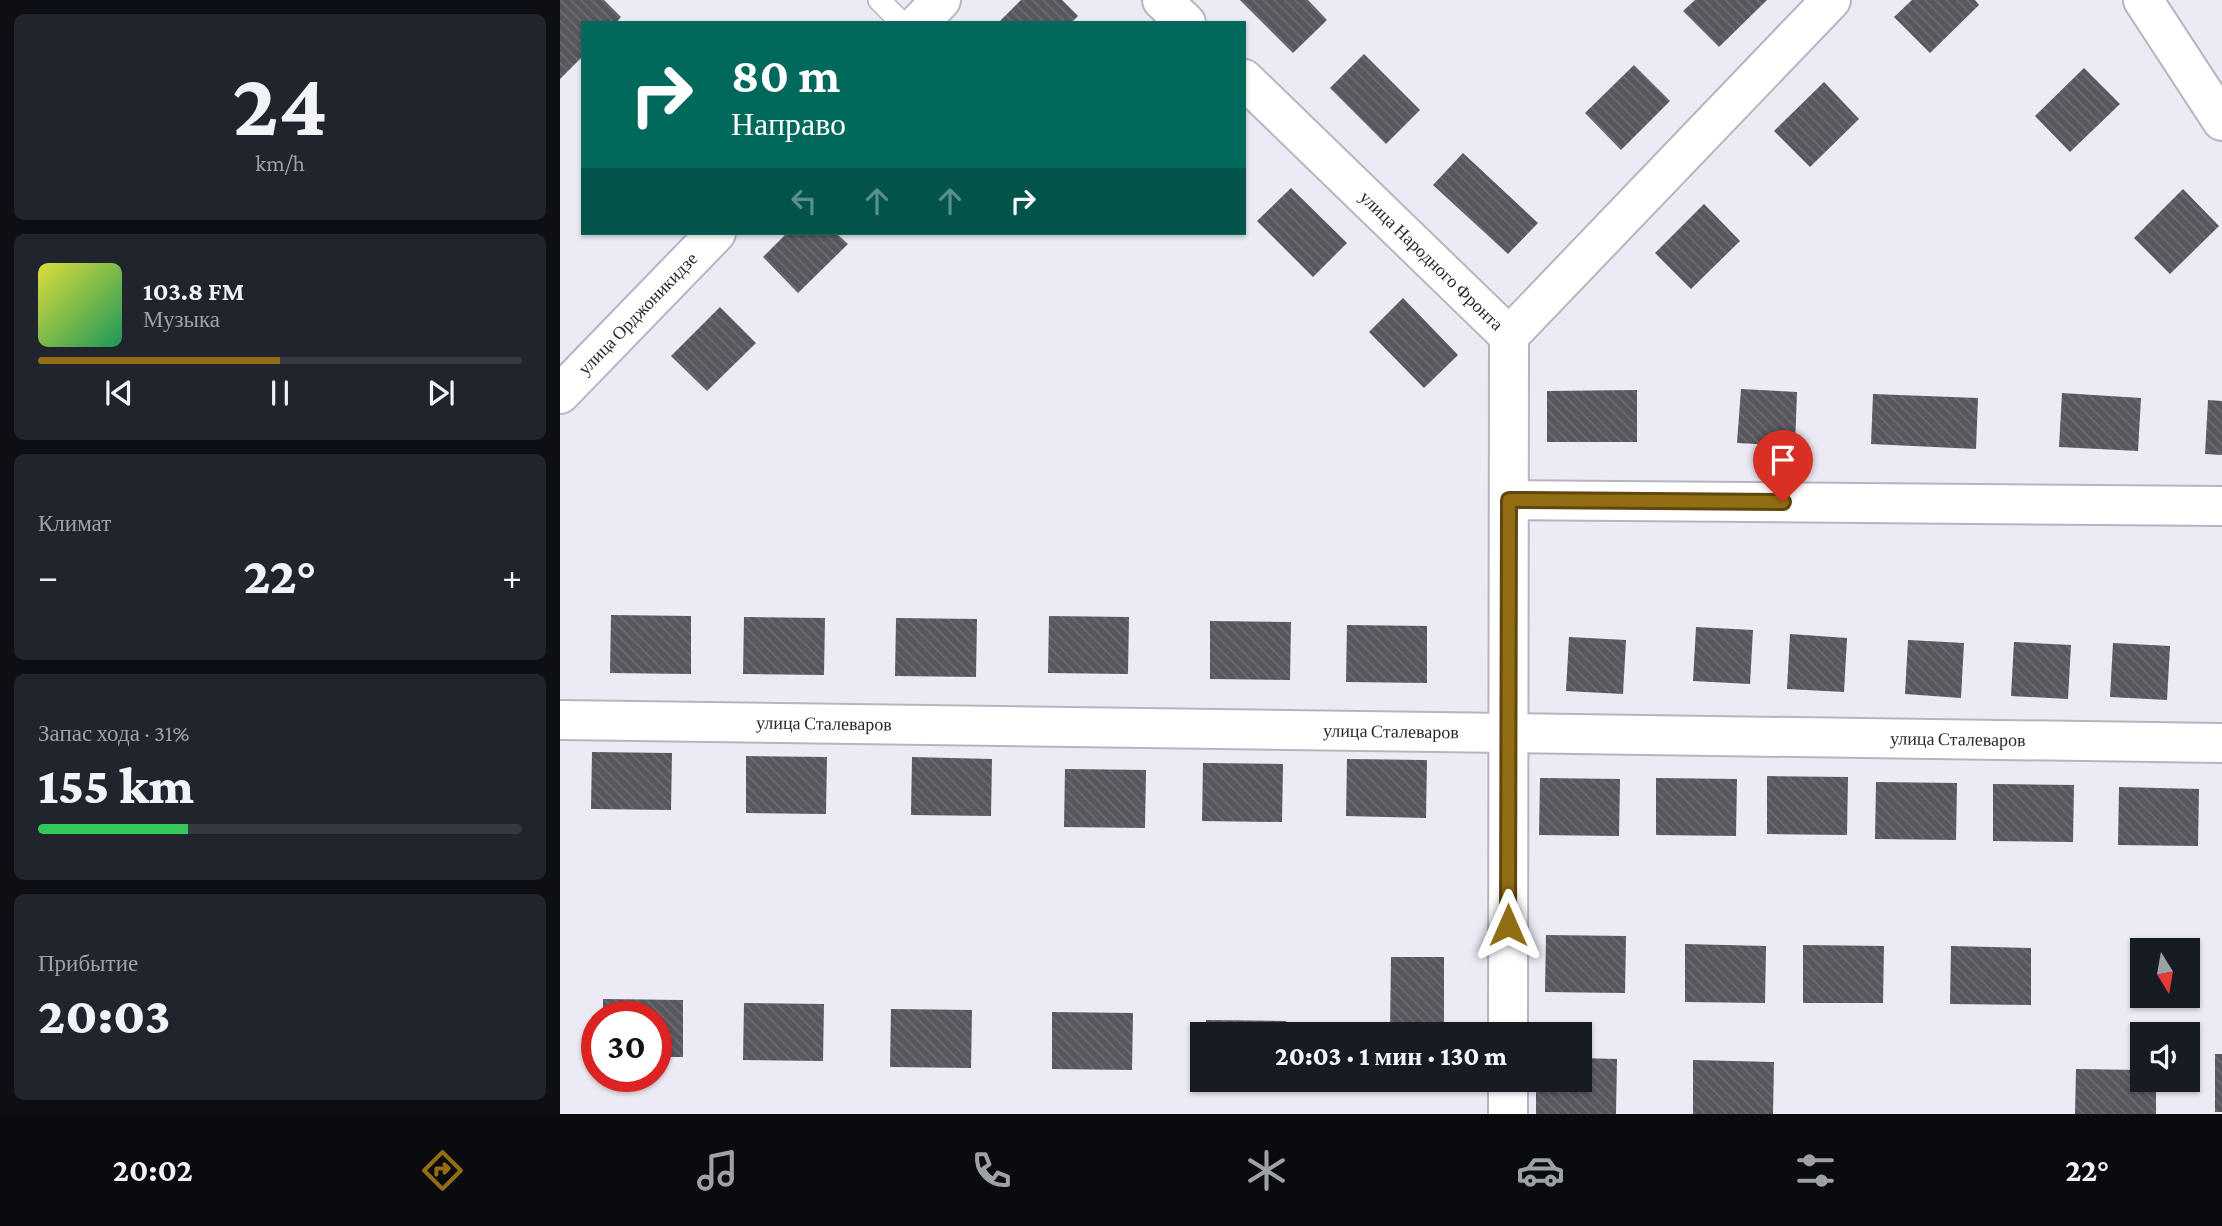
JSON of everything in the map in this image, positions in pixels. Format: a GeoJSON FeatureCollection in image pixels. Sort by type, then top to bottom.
{"type":"FeatureCollection","features":[{"type":"Feature","properties":{"kind":"street"},"geometry":{"type":"LineString","coordinates":[[921,21],[941,0]]}},
{"type":"Feature","properties":{"kind":"street"},"geometry":{"type":"LineString","coordinates":[[1162,0],[1184,21]]}},
{"type":"Feature","properties":{"kind":"street"},"geometry":{"type":"LineString","coordinates":[[1509,336],[1830,0]]}},
{"type":"Feature","properties":{"kind":"street"},"geometry":{"type":"LineString","coordinates":[[2143,0],[2222,121]]}},
{"type":"Feature","properties":{"kind":"street","name":"улица Народного Фронта"},"geometry":{"type":"LineString","coordinates":[[1246,81],[1509,336],[1508,1022]]}},
{"type":"Feature","properties":{"kind":"street","name":"улица Орджоникидзе"},"geometry":{"type":"LineString","coordinates":[[560,394],[714,235]]}},
{"type":"Feature","properties":{"kind":"street"},"geometry":{"type":"LineString","coordinates":[[1509,500],[2222,506]]}},
{"type":"Feature","properties":{"kind":"street","name":"улица Сталеваров"},"geometry":{"type":"LineString","coordinates":[[560,720],[2222,743]]}},
{"type":"Feature","properties":{"kind":"street"},"geometry":{"type":"LineString","coordinates":[[1508,1092],[1508,1114]]}},
{"type":"Feature","properties":{"kind":"lane"},"geometry":{"type":"LineString","coordinates":[[879,0],[900,21]]}},
{"type":"Feature","properties":{"kind":"building"},"geometry":{"type":"Polygon","coordinates":[[[560,0],[604,0],[621,17],[618,21],[581,21],[581,58],[560,79],[560,0]]]}},
{"type":"Feature","properties":{"kind":"building"},"geometry":{"type":"Polygon","coordinates":[[[1021,0],[1062,0],[1078,16],[1073,21],[1000,21],[1021,0]]]}},
{"type":"Feature","properties":{"kind":"building"},"geometry":{"type":"Polygon","coordinates":[[[1240,0],[1308,0],[1327,20],[1293,53],[1240,0]]]}},
{"type":"Feature","properties":{"kind":"building"},"geometry":{"type":"Polygon","coordinates":[[[1695,0],[1767,0],[1719,47],[1683,11],[1695,0]]]}},
{"type":"Feature","properties":{"kind":"building"},"geometry":{"type":"Polygon","coordinates":[[[1912,0],[1975,0],[1979,5],[1930,53],[1894,17],[1912,0]]]}},
{"type":"Feature","properties":{"kind":"building"},"geometry":{"type":"Polygon","coordinates":[[[1364,54],[1420,110],[1386,144],[1330,88],[1364,54]]]}},
{"type":"Feature","properties":{"kind":"building"},"geometry":{"type":"Polygon","coordinates":[[[1634,65],[1670,101],[1621,150],[1585,113],[1634,65]]]}},
{"type":"Feature","properties":{"kind":"building"},"geometry":{"type":"Polygon","coordinates":[[[2084,68],[2120,104],[2070,152],[2035,116],[2084,68]]]}},
{"type":"Feature","properties":{"kind":"building"},"geometry":{"type":"Polygon","coordinates":[[[1824,82],[1859,119],[1810,167],[1774,131],[1824,82]]]}},
{"type":"Feature","properties":{"kind":"building"},"geometry":{"type":"Polygon","coordinates":[[[1463,153],[1538,223],[1508,254],[1433,185],[1463,153]]]}},
{"type":"Feature","properties":{"kind":"building"},"geometry":{"type":"Polygon","coordinates":[[[1291,188],[1347,243],[1313,277],[1257,221],[1291,188]]]}},
{"type":"Feature","properties":{"kind":"building"},"geometry":{"type":"Polygon","coordinates":[[[2183,189],[2219,226],[2170,274],[2134,238],[2183,189]]]}},
{"type":"Feature","properties":{"kind":"building"},"geometry":{"type":"Polygon","coordinates":[[[1704,204],[1740,241],[1691,289],[1655,253],[1704,204]]]}},
{"type":"Feature","properties":{"kind":"building"},"geometry":{"type":"Polygon","coordinates":[[[785,235],[838,235],[848,244],[798,293],[763,257],[785,235]]]}},
{"type":"Feature","properties":{"kind":"building"},"geometry":{"type":"Polygon","coordinates":[[[1403,298],[1458,355],[1424,388],[1369,332],[1403,298]]]}},
{"type":"Feature","properties":{"kind":"building"},"geometry":{"type":"Polygon","coordinates":[[[720,307],[756,343],[707,391],[671,356],[720,307]]]}},
{"type":"Feature","properties":{"kind":"building"},"geometry":{"type":"Polygon","coordinates":[[[1741,389],[1797,392],[1795,446],[1737,443],[1741,389]]]}},
{"type":"Feature","properties":{"kind":"building"},"geometry":{"type":"Polygon","coordinates":[[[1637,390],[1637,442],[1547,442],[1547,391],[1637,390]]]}},
{"type":"Feature","properties":{"kind":"building"},"geometry":{"type":"Polygon","coordinates":[[[2062,393],[2141,398],[2138,451],[2059,447],[2062,393]]]}},
{"type":"Feature","properties":{"kind":"building"},"geometry":{"type":"Polygon","coordinates":[[[1873,394],[1978,398],[1976,449],[1871,444],[1873,394]]]}},
{"type":"Feature","properties":{"kind":"building"},"geometry":{"type":"Polygon","coordinates":[[[2208,400],[2222,401],[2222,455],[2205,454],[2208,400]]]}},
{"type":"Feature","properties":{"kind":"building"},"geometry":{"type":"Polygon","coordinates":[[[611,615],[691,616],[691,674],[610,673],[611,615]]]}},
{"type":"Feature","properties":{"kind":"building"},"geometry":{"type":"Polygon","coordinates":[[[1049,616],[1129,617],[1128,674],[1048,673],[1049,616]]]}},
{"type":"Feature","properties":{"kind":"building"},"geometry":{"type":"Polygon","coordinates":[[[744,617],[825,618],[824,675],[743,674],[744,617]]]}},
{"type":"Feature","properties":{"kind":"building"},"geometry":{"type":"Polygon","coordinates":[[[896,618],[977,619],[976,677],[895,676],[896,618]]]}},
{"type":"Feature","properties":{"kind":"building"},"geometry":{"type":"Polygon","coordinates":[[[1210,621],[1291,622],[1290,680],[1210,679],[1210,621]]]}},
{"type":"Feature","properties":{"kind":"building"},"geometry":{"type":"Polygon","coordinates":[[[1347,625],[1427,626],[1427,683],[1346,682],[1347,625]]]}},
{"type":"Feature","properties":{"kind":"building"},"geometry":{"type":"Polygon","coordinates":[[[1696,627],[1753,630],[1750,684],[1693,681],[1696,627]]]}},
{"type":"Feature","properties":{"kind":"building"},"geometry":{"type":"Polygon","coordinates":[[[1790,634],[1847,638],[1844,692],[1787,689],[1790,634]]]}},
{"type":"Feature","properties":{"kind":"building"},"geometry":{"type":"Polygon","coordinates":[[[1569,637],[1626,640],[1623,694],[1566,691],[1569,637]]]}},
{"type":"Feature","properties":{"kind":"building"},"geometry":{"type":"Polygon","coordinates":[[[1908,640],[1964,643],[1961,698],[1905,694],[1908,640]]]}},
{"type":"Feature","properties":{"kind":"building"},"geometry":{"type":"Polygon","coordinates":[[[2014,642],[2071,645],[2068,699],[2011,696],[2014,642]]]}},
{"type":"Feature","properties":{"kind":"building"},"geometry":{"type":"Polygon","coordinates":[[[2113,643],[2170,646],[2167,700],[2110,697],[2113,643]]]}},
{"type":"Feature","properties":{"kind":"building"},"geometry":{"type":"Polygon","coordinates":[[[592,752],[672,753],[671,810],[591,809],[592,752]]]}},
{"type":"Feature","properties":{"kind":"building"},"geometry":{"type":"Polygon","coordinates":[[[746,756],[827,757],[826,814],[746,813],[746,756]]]}},
{"type":"Feature","properties":{"kind":"building"},"geometry":{"type":"Polygon","coordinates":[[[912,757],[992,759],[991,816],[911,815],[912,757]]]}},
{"type":"Feature","properties":{"kind":"building"},"geometry":{"type":"Polygon","coordinates":[[[1347,759],[1427,760],[1426,818],[1346,816],[1347,759]]]}},
{"type":"Feature","properties":{"kind":"building"},"geometry":{"type":"Polygon","coordinates":[[[1203,763],[1283,764],[1282,822],[1202,821],[1203,763]]]}},
{"type":"Feature","properties":{"kind":"building"},"geometry":{"type":"Polygon","coordinates":[[[1065,769],[1146,770],[1145,828],[1064,827],[1065,769]]]}},
{"type":"Feature","properties":{"kind":"building"},"geometry":{"type":"Polygon","coordinates":[[[1767,776],[1848,777],[1847,835],[1767,834],[1767,776]]]}},
{"type":"Feature","properties":{"kind":"building"},"geometry":{"type":"Polygon","coordinates":[[[1540,778],[1620,779],[1619,836],[1539,835],[1540,778]]]}},
{"type":"Feature","properties":{"kind":"building"},"geometry":{"type":"Polygon","coordinates":[[[1656,778],[1737,779],[1736,836],[1656,835],[1656,778]]]}},
{"type":"Feature","properties":{"kind":"building"},"geometry":{"type":"Polygon","coordinates":[[[1876,782],[1957,783],[1956,840],[1875,839],[1876,782]]]}},
{"type":"Feature","properties":{"kind":"building"},"geometry":{"type":"Polygon","coordinates":[[[1993,784],[2074,785],[2073,842],[1993,841],[1993,784]]]}},
{"type":"Feature","properties":{"kind":"building"},"geometry":{"type":"Polygon","coordinates":[[[2119,787],[2199,789],[2198,846],[2118,845],[2119,787]]]}},
{"type":"Feature","properties":{"kind":"building"},"geometry":{"type":"Polygon","coordinates":[[[1546,935],[1626,936],[1625,993],[1545,992],[1546,935]]]}},
{"type":"Feature","properties":{"kind":"building"},"geometry":{"type":"Polygon","coordinates":[[[1685,944],[1766,946],[1765,1003],[1685,1002],[1685,944]]]}},
{"type":"Feature","properties":{"kind":"building"},"geometry":{"type":"Polygon","coordinates":[[[1803,945],[1884,946],[1883,1003],[1803,1003],[1803,945]]]}},
{"type":"Feature","properties":{"kind":"building"},"geometry":{"type":"Polygon","coordinates":[[[1951,946],[2031,948],[2031,1005],[1950,1004],[1951,946]]]}},
{"type":"Feature","properties":{"kind":"building"},"geometry":{"type":"Polygon","coordinates":[[[1391,957],[1444,957],[1444,1022],[1390,1022],[1391,957]]]}},
{"type":"Feature","properties":{"kind":"building"},"geometry":{"type":"Polygon","coordinates":[[[683,1000],[683,1057],[672,1057],[672,1001],[603,1001],[683,1000]]]}},
{"type":"Feature","properties":{"kind":"building"},"geometry":{"type":"Polygon","coordinates":[[[744,1003],[824,1004],[823,1061],[743,1060],[744,1003]]]}},
{"type":"Feature","properties":{"kind":"building"},"geometry":{"type":"Polygon","coordinates":[[[891,1009],[972,1010],[971,1068],[890,1067],[891,1009]]]}},
{"type":"Feature","properties":{"kind":"building"},"geometry":{"type":"Polygon","coordinates":[[[1052,1012],[1133,1013],[1132,1070],[1052,1069],[1052,1012]]]}},
{"type":"Feature","properties":{"kind":"building"},"geometry":{"type":"Polygon","coordinates":[[[1206,1020],[1286,1021],[1286,1022],[1206,1020]]]}},
{"type":"Feature","properties":{"kind":"building"},"geometry":{"type":"Polygon","coordinates":[[[2215,1054],[2222,1054],[2222,1112],[2215,1112],[2215,1054]]]}},
{"type":"Feature","properties":{"kind":"building"},"geometry":{"type":"Polygon","coordinates":[[[1592,1058],[1617,1059],[1616,1114],[1536,1114],[1536,1092],[1592,1092],[1592,1058]]]}},
{"type":"Feature","properties":{"kind":"building"},"geometry":{"type":"Polygon","coordinates":[[[1693,1060],[1774,1062],[1773,1114],[1693,1114],[1693,1060]]]}},
{"type":"Feature","properties":{"kind":"building"},"geometry":{"type":"Polygon","coordinates":[[[2076,1069],[2130,1070],[2130,1092],[2156,1092],[2156,1114],[2075,1114],[2076,1069]]]}},
{"type":"Feature","properties":{"kind":"route"},"geometry":{"type":"LineString","coordinates":[[1508,925],[1509,500],[1783,502]]}}]}
